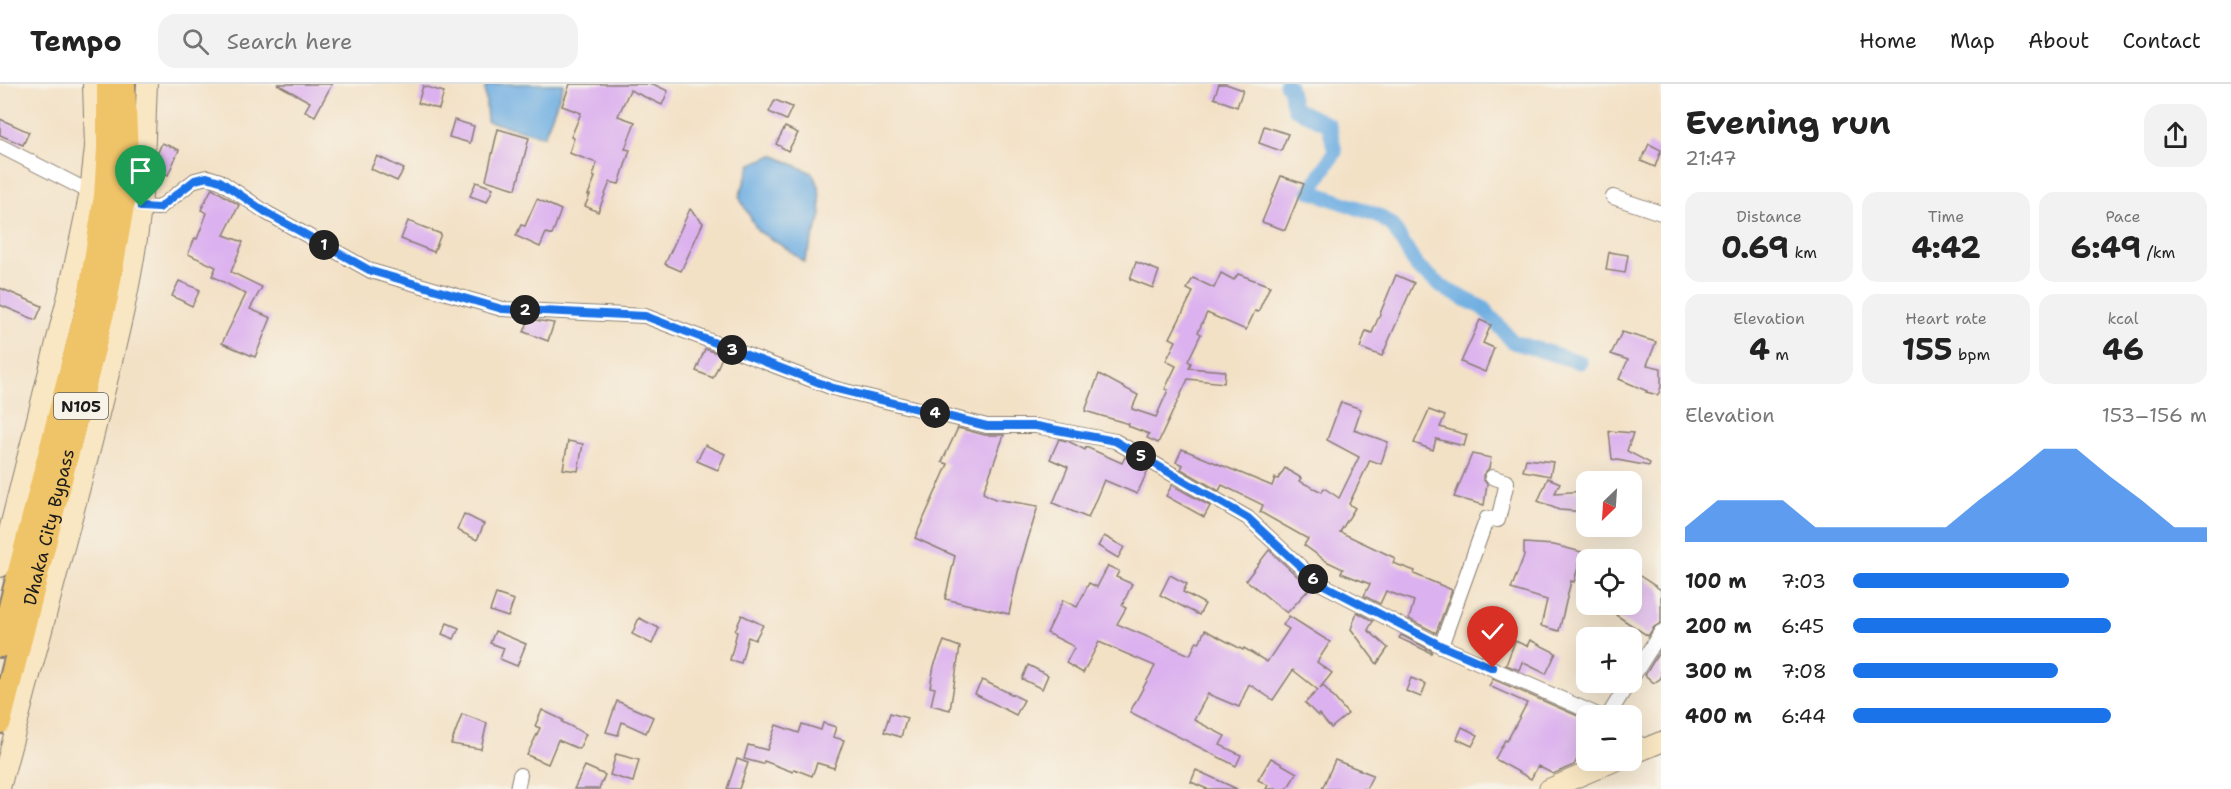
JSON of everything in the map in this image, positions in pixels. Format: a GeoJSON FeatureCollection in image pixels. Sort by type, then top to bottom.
{"type":"FeatureCollection","features":[{"type":"Feature","properties":{"kind":"highway","name":"Dhaka City Bypass"},"geometry":{"type":"LineString","coordinates":[[0,646],[89,298],[105,196],[108,84]]}},
{"type":"Feature","properties":{"kind":"highway","name":"Dhaka City Bypass"},"geometry":{"type":"LineString","coordinates":[[0,722],[107,297],[124,200],[127,156],[124,84]]}},
{"type":"Feature","properties":{"kind":"main road"},"geometry":{"type":"LineString","coordinates":[[0,567],[69,291],[90,192],[95,147],[93,84]]}},
{"type":"Feature","properties":{"kind":"main road"},"geometry":{"type":"LineString","coordinates":[[0,788],[114,356],[127,294],[141,207],[147,84]]}},
{"type":"Feature","properties":{"kind":"main road"},"geometry":{"type":"LineString","coordinates":[[1549,789],[1577,784],[1599,771]]}},
{"type":"Feature","properties":{"kind":"street"},"geometry":{"type":"LineString","coordinates":[[0,146],[90,192]]}},
{"type":"Feature","properties":{"kind":"street"},"geometry":{"type":"LineString","coordinates":[[141,207],[159,208],[195,180],[207,177],[220,181],[267,213],[371,271],[502,309],[645,316],[833,388],[987,426],[1036,426],[1115,441],[1248,518],[1316,581],[1442,646],[1576,706]]}},
{"type":"Feature","properties":{"kind":"street"},"geometry":{"type":"LineString","coordinates":[[1613,197],[1661,213]]}},
{"type":"Feature","properties":{"kind":"street"},"geometry":{"type":"LineString","coordinates":[[1442,646],[1486,518],[1498,520],[1508,482],[1492,477]]}},
{"type":"Feature","properties":{"kind":"street"},"geometry":{"type":"LineString","coordinates":[[1642,662],[1661,632]]}},
{"type":"Feature","properties":{"kind":"street"},"geometry":{"type":"LineString","coordinates":[[517,789],[520,775]]}},
{"type":"Feature","properties":{"kind":"water"},"geometry":{"type":"Polygon","coordinates":[[[488,84],[564,84],[544,136],[487,121],[485,89],[488,84]]]}},
{"type":"Feature","properties":{"kind":"water"},"geometry":{"type":"Polygon","coordinates":[[[773,155],[812,173],[819,186],[821,216],[804,262],[758,231],[739,197],[751,164],[773,155]]]}},
{"type":"Feature","properties":{"kind":"building"},"geometry":{"type":"Polygon","coordinates":[[[277,84],[332,84],[315,116],[305,111],[310,102],[277,84]]]}},
{"type":"Feature","properties":{"kind":"building"},"geometry":{"type":"Polygon","coordinates":[[[570,84],[653,84],[668,91],[662,105],[630,90],[618,116],[635,122],[625,149],[630,150],[619,184],[610,182],[598,212],[585,206],[590,195],[588,195],[595,177],[593,176],[597,163],[569,153],[574,138],[571,137],[581,113],[562,106],[570,84]]]}},
{"type":"Feature","properties":{"kind":"building"},"geometry":{"type":"Polygon","coordinates":[[[1219,84],[1243,90],[1237,107],[1214,98],[1219,84]]]}},
{"type":"Feature","properties":{"kind":"building"},"geometry":{"type":"Polygon","coordinates":[[[423,86],[444,92],[439,109],[418,103],[423,86]]]}},
{"type":"Feature","properties":{"kind":"building"},"geometry":{"type":"Polygon","coordinates":[[[775,100],[792,107],[786,120],[769,112],[775,100]]]}},
{"type":"Feature","properties":{"kind":"building"},"geometry":{"type":"Polygon","coordinates":[[[0,119],[29,132],[23,145],[0,135],[0,119]]]}},
{"type":"Feature","properties":{"kind":"building"},"geometry":{"type":"Polygon","coordinates":[[[454,120],[474,126],[470,143],[449,137],[454,120]]]}},
{"type":"Feature","properties":{"kind":"building"},"geometry":{"type":"Polygon","coordinates":[[[1264,126],[1288,134],[1281,151],[1259,143],[1264,126]]]}},
{"type":"Feature","properties":{"kind":"building"},"geometry":{"type":"Polygon","coordinates":[[[785,127],[798,133],[788,151],[776,144],[785,127]]]}},
{"type":"Feature","properties":{"kind":"building"},"geometry":{"type":"Polygon","coordinates":[[[498,129],[529,138],[516,189],[486,180],[498,129]]]}},
{"type":"Feature","properties":{"kind":"building"},"geometry":{"type":"Polygon","coordinates":[[[162,143],[179,150],[168,175],[156,170],[156,157],[162,143]]]}},
{"type":"Feature","properties":{"kind":"building"},"geometry":{"type":"Polygon","coordinates":[[[1649,144],[1661,150],[1655,167],[1641,161],[1649,144]]]}},
{"type":"Feature","properties":{"kind":"building"},"geometry":{"type":"Polygon","coordinates":[[[377,156],[404,169],[397,181],[371,169],[377,156]]]}},
{"type":"Feature","properties":{"kind":"building"},"geometry":{"type":"Polygon","coordinates":[[[1281,176],[1304,184],[1285,230],[1262,222],[1281,176]]]}},
{"type":"Feature","properties":{"kind":"building"},"geometry":{"type":"Polygon","coordinates":[[[476,182],[493,188],[487,202],[470,196],[476,182]]]}},
{"type":"Feature","properties":{"kind":"building"},"geometry":{"type":"Polygon","coordinates":[[[212,188],[239,205],[224,235],[243,242],[231,272],[262,287],[250,309],[271,318],[255,357],[222,343],[246,294],[212,276],[216,267],[188,254],[195,238],[197,239],[207,213],[201,210],[212,188]]]}},
{"type":"Feature","properties":{"kind":"building"},"geometry":{"type":"Polygon","coordinates":[[[537,199],[561,210],[552,235],[546,233],[540,247],[516,236],[521,225],[525,226],[537,199]]]}},
{"type":"Feature","properties":{"kind":"building"},"geometry":{"type":"Polygon","coordinates":[[[690,209],[703,223],[681,271],[665,264],[690,209]]]}},
{"type":"Feature","properties":{"kind":"building"},"geometry":{"type":"Polygon","coordinates":[[[408,221],[441,234],[434,252],[401,239],[408,221]]]}},
{"type":"Feature","properties":{"kind":"building"},"geometry":{"type":"Polygon","coordinates":[[[1609,252],[1628,255],[1625,273],[1606,270],[1609,252]]]}},
{"type":"Feature","properties":{"kind":"building"},"geometry":{"type":"Polygon","coordinates":[[[1136,262],[1159,271],[1153,288],[1130,279],[1136,262]]]}},
{"type":"Feature","properties":{"kind":"building"},"geometry":{"type":"Polygon","coordinates":[[[1221,273],[1234,280],[1238,274],[1270,286],[1258,312],[1255,311],[1246,330],[1207,313],[1198,332],[1201,334],[1188,361],[1191,363],[1189,368],[1225,371],[1224,383],[1188,379],[1158,443],[1147,438],[1149,434],[1128,426],[1129,424],[1085,411],[1099,374],[1138,395],[1132,409],[1156,417],[1168,390],[1165,389],[1176,366],[1166,361],[1176,341],[1170,338],[1193,292],[1187,289],[1193,278],[1214,288],[1221,273]]]}},
{"type":"Feature","properties":{"kind":"building"},"geometry":{"type":"Polygon","coordinates":[[[1396,275],[1414,283],[1382,356],[1360,348],[1366,331],[1372,333],[1396,275]]]}},
{"type":"Feature","properties":{"kind":"building"},"geometry":{"type":"Polygon","coordinates":[[[179,281],[200,290],[192,306],[172,296],[179,281]]]}},
{"type":"Feature","properties":{"kind":"building"},"geometry":{"type":"Polygon","coordinates":[[[0,288],[42,306],[36,320],[0,305],[0,288]]]}},
{"type":"Feature","properties":{"kind":"building"},"geometry":{"type":"Polygon","coordinates":[[[529,319],[554,323],[548,341],[524,332],[529,319]]]}},
{"type":"Feature","properties":{"kind":"building"},"geometry":{"type":"Polygon","coordinates":[[[1480,320],[1491,325],[1483,343],[1494,348],[1485,372],[1461,362],[1480,320]]]}},
{"type":"Feature","properties":{"kind":"building"},"geometry":{"type":"Polygon","coordinates":[[[1622,332],[1656,342],[1647,365],[1661,368],[1661,387],[1658,395],[1619,379],[1628,360],[1611,354],[1622,332]]]}},
{"type":"Feature","properties":{"kind":"building"},"geometry":{"type":"Polygon","coordinates":[[[705,349],[723,355],[713,378],[696,371],[705,349]]]}},
{"type":"Feature","properties":{"kind":"building"},"geometry":{"type":"Polygon","coordinates":[[[1341,402],[1361,409],[1354,430],[1388,442],[1381,464],[1370,460],[1349,504],[1355,508],[1340,532],[1395,558],[1393,563],[1415,571],[1414,574],[1452,590],[1436,633],[1409,619],[1414,601],[1386,591],[1380,604],[1364,596],[1370,584],[1341,573],[1343,569],[1326,561],[1304,545],[1308,539],[1260,512],[1263,505],[1222,485],[1219,491],[1181,469],[1183,465],[1176,462],[1182,449],[1272,486],[1275,478],[1278,479],[1285,468],[1301,478],[1299,481],[1322,492],[1324,488],[1339,498],[1359,457],[1327,440],[1341,402]]]}},
{"type":"Feature","properties":{"kind":"building"},"geometry":{"type":"Polygon","coordinates":[[[1429,410],[1445,416],[1440,427],[1467,435],[1464,446],[1436,439],[1433,450],[1414,443],[1429,410]]]}},
{"type":"Feature","properties":{"kind":"building"},"geometry":{"type":"Polygon","coordinates":[[[958,428],[985,435],[1004,435],[983,493],[995,499],[1038,506],[1018,572],[1009,614],[945,599],[955,556],[915,538],[948,464],[942,462],[958,428]]]}},
{"type":"Feature","properties":{"kind":"building"},"geometry":{"type":"Polygon","coordinates":[[[1609,431],[1633,433],[1627,451],[1650,463],[1649,466],[1612,459],[1609,431]]]}},
{"type":"Feature","properties":{"kind":"building"},"geometry":{"type":"Polygon","coordinates":[[[1059,439],[1085,450],[1086,447],[1122,463],[1125,457],[1148,470],[1137,494],[1104,480],[1088,518],[1053,503],[1068,467],[1050,459],[1059,439]]]}},
{"type":"Feature","properties":{"kind":"building"},"geometry":{"type":"Polygon","coordinates":[[[568,441],[583,444],[578,471],[563,469],[568,441]]]}},
{"type":"Feature","properties":{"kind":"building"},"geometry":{"type":"Polygon","coordinates":[[[705,445],[725,454],[718,470],[697,461],[705,445]]]}},
{"type":"Feature","properties":{"kind":"building"},"geometry":{"type":"Polygon","coordinates":[[[1472,454],[1491,458],[1489,468],[1483,475],[1487,484],[1484,505],[1454,497],[1472,454]]]}},
{"type":"Feature","properties":{"kind":"building"},"geometry":{"type":"Polygon","coordinates":[[[1526,459],[1553,462],[1550,476],[1523,471],[1526,459]]]}},
{"type":"Feature","properties":{"kind":"building"},"geometry":{"type":"Polygon","coordinates":[[[1548,478],[1560,483],[1555,493],[1576,492],[1576,511],[1559,510],[1538,501],[1548,478]]]}},
{"type":"Feature","properties":{"kind":"building"},"geometry":{"type":"Polygon","coordinates":[[[1172,485],[1210,506],[1204,517],[1166,496],[1172,485]]]}},
{"type":"Feature","properties":{"kind":"building"},"geometry":{"type":"Polygon","coordinates":[[[464,514],[484,524],[477,540],[457,530],[464,514]]]}},
{"type":"Feature","properties":{"kind":"building"},"geometry":{"type":"Polygon","coordinates":[[[1104,536],[1124,547],[1118,558],[1098,546],[1104,536]]]}},
{"type":"Feature","properties":{"kind":"building"},"geometry":{"type":"Polygon","coordinates":[[[1524,543],[1554,545],[1576,550],[1576,574],[1574,582],[1571,581],[1559,631],[1541,626],[1547,600],[1511,589],[1524,556],[1524,543]]]}},
{"type":"Feature","properties":{"kind":"building"},"geometry":{"type":"Polygon","coordinates":[[[1269,550],[1310,588],[1287,613],[1246,580],[1269,550]]]}},
{"type":"Feature","properties":{"kind":"building"},"geometry":{"type":"Polygon","coordinates":[[[1108,566],[1119,571],[1116,577],[1132,584],[1122,606],[1126,608],[1117,624],[1190,655],[1205,630],[1243,650],[1244,648],[1267,662],[1289,629],[1283,625],[1289,616],[1330,642],[1317,662],[1332,673],[1320,688],[1323,685],[1348,714],[1331,728],[1305,703],[1318,690],[1293,670],[1273,700],[1249,684],[1239,707],[1208,694],[1194,720],[1225,736],[1220,745],[1241,755],[1236,766],[1130,712],[1155,666],[1099,642],[1083,673],[1066,663],[1073,646],[1047,633],[1063,600],[1077,607],[1089,583],[1097,587],[1108,566]]]}},
{"type":"Feature","properties":{"kind":"building"},"geometry":{"type":"Polygon","coordinates":[[[1170,575],[1187,584],[1183,592],[1205,604],[1199,615],[1160,595],[1170,575]]]}},
{"type":"Feature","properties":{"kind":"building"},"geometry":{"type":"Polygon","coordinates":[[[1642,577],[1661,590],[1661,623],[1654,627],[1648,636],[1642,632],[1642,627],[1634,627],[1616,615],[1642,615],[1642,577]]]}},
{"type":"Feature","properties":{"kind":"building"},"geometry":{"type":"Polygon","coordinates":[[[496,594],[514,600],[508,617],[490,611],[496,594]]]}},
{"type":"Feature","properties":{"kind":"building"},"geometry":{"type":"Polygon","coordinates":[[[1357,612],[1373,621],[1368,630],[1388,648],[1377,664],[1351,629],[1357,612]]]}},
{"type":"Feature","properties":{"kind":"building"},"geometry":{"type":"Polygon","coordinates":[[[742,615],[763,625],[755,640],[748,637],[741,663],[730,660],[737,632],[735,631],[742,615]]]}},
{"type":"Feature","properties":{"kind":"building"},"geometry":{"type":"Polygon","coordinates":[[[639,618],[659,628],[652,644],[632,634],[639,618]]]}},
{"type":"Feature","properties":{"kind":"building"},"geometry":{"type":"Polygon","coordinates":[[[447,623],[459,628],[454,639],[442,634],[447,623]]]}},
{"type":"Feature","properties":{"kind":"building"},"geometry":{"type":"Polygon","coordinates":[[[495,631],[526,644],[517,666],[500,659],[504,648],[490,643],[495,631]]]}},
{"type":"Feature","properties":{"kind":"building"},"geometry":{"type":"Polygon","coordinates":[[[1401,635],[1432,651],[1431,653],[1399,638],[1401,635]]]}},
{"type":"Feature","properties":{"kind":"building"},"geometry":{"type":"Polygon","coordinates":[[[1530,640],[1556,653],[1546,674],[1522,662],[1519,670],[1506,665],[1515,641],[1527,646],[1530,640]]]}},
{"type":"Feature","properties":{"kind":"building"},"geometry":{"type":"Polygon","coordinates":[[[944,641],[960,647],[950,710],[931,705],[935,688],[930,687],[934,666],[944,641]]]}},
{"type":"Feature","properties":{"kind":"building"},"geometry":{"type":"Polygon","coordinates":[[[1661,649],[1661,678],[1654,683],[1645,675],[1661,649]]]}},
{"type":"Feature","properties":{"kind":"building"},"geometry":{"type":"Polygon","coordinates":[[[1028,665],[1048,675],[1042,689],[1022,679],[1028,665]]]}},
{"type":"Feature","properties":{"kind":"building"},"geometry":{"type":"Polygon","coordinates":[[[1411,678],[1426,684],[1421,697],[1406,691],[1411,678]]]}},
{"type":"Feature","properties":{"kind":"building"},"geometry":{"type":"Polygon","coordinates":[[[1493,679],[1576,715],[1576,761],[1574,765],[1553,774],[1538,766],[1531,779],[1495,759],[1527,703],[1489,686],[1493,679]]]}},
{"type":"Feature","properties":{"kind":"building"},"geometry":{"type":"Polygon","coordinates":[[[982,680],[1024,700],[1016,715],[975,694],[982,680]]]}},
{"type":"Feature","properties":{"kind":"building"},"geometry":{"type":"Polygon","coordinates":[[[617,701],[653,717],[646,733],[622,722],[618,735],[606,732],[617,701]]]}},
{"type":"Feature","properties":{"kind":"building"},"geometry":{"type":"Polygon","coordinates":[[[542,710],[586,734],[579,749],[558,740],[548,764],[527,755],[540,728],[535,726],[542,710]]]}},
{"type":"Feature","properties":{"kind":"building"},"geometry":{"type":"Polygon","coordinates":[[[890,713],[907,718],[901,737],[884,732],[890,713]]]}},
{"type":"Feature","properties":{"kind":"building"},"geometry":{"type":"Polygon","coordinates":[[[462,714],[487,723],[481,749],[451,744],[462,714]]]}},
{"type":"Feature","properties":{"kind":"building"},"geometry":{"type":"Polygon","coordinates":[[[823,723],[836,727],[833,737],[844,740],[834,768],[817,763],[812,776],[794,769],[793,772],[764,761],[763,764],[744,759],[748,745],[767,750],[776,725],[799,733],[802,724],[821,730],[823,723]]]}},
{"type":"Feature","properties":{"kind":"building"},"geometry":{"type":"Polygon","coordinates":[[[1462,727],[1478,735],[1472,746],[1457,739],[1462,727]]]}},
{"type":"Feature","properties":{"kind":"building"},"geometry":{"type":"Polygon","coordinates":[[[616,754],[639,760],[633,782],[610,775],[616,754]]]}},
{"type":"Feature","properties":{"kind":"building"},"geometry":{"type":"Polygon","coordinates":[[[1271,758],[1297,773],[1287,789],[1266,789],[1268,785],[1258,780],[1271,758]]]}},
{"type":"Feature","properties":{"kind":"building"},"geometry":{"type":"Polygon","coordinates":[[[737,759],[748,763],[739,789],[727,789],[737,759]]]}},
{"type":"Feature","properties":{"kind":"building"},"geometry":{"type":"Polygon","coordinates":[[[1335,760],[1373,775],[1366,789],[1322,789],[1335,760]]]}},
{"type":"Feature","properties":{"kind":"building"},"geometry":{"type":"Polygon","coordinates":[[[585,766],[605,775],[599,789],[574,789],[585,766]]]}},
{"type":"Feature","properties":{"kind":"building"},"geometry":{"type":"Polygon","coordinates":[[[1196,770],[1237,789],[1207,789],[1191,782],[1196,770]]]}},
{"type":"Feature","properties":{"kind":"waterway"},"geometry":{"type":"LineString","coordinates":[[1286,84],[1289,86],[1294,108],[1329,125],[1335,152],[1310,191],[1377,215],[1392,225],[1417,267],[1447,290],[1483,308],[1513,342],[1580,362]]}},
{"type":"Feature","properties":{"kind":"route"},"geometry":{"type":"LineString","coordinates":[[141,207],[159,208],[195,180],[207,177],[220,181],[267,213],[371,271],[502,309],[645,316],[833,388],[987,426],[1036,426],[1115,441],[1248,518],[1316,581],[1442,646],[1493,668]]}}]}
